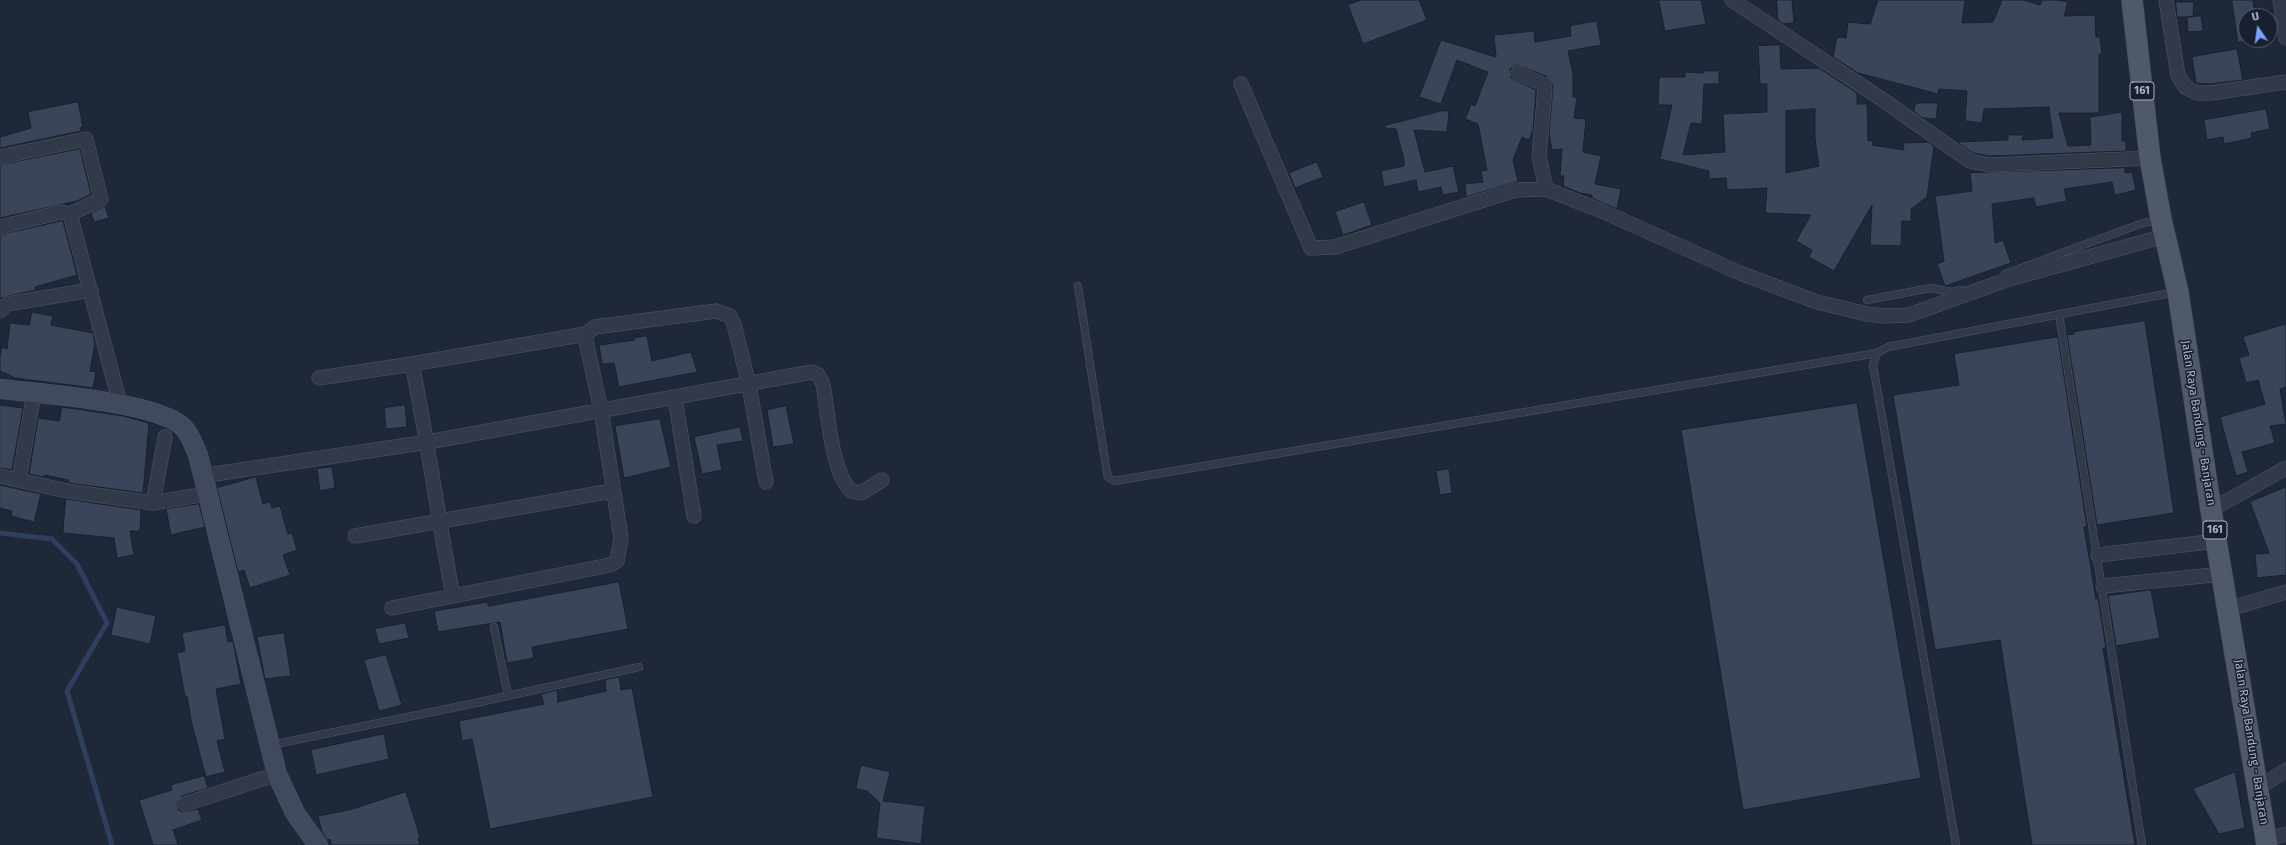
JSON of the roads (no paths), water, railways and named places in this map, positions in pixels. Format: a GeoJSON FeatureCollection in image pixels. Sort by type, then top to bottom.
{"type":"FeatureCollection","features":[{"type":"Feature","properties":{"kind":"main road","name":"Jalan Raya Bandung - Banjaran"},"geometry":{"type":"LineString","coordinates":[[2132,0],[2154,183],[2178,292],[2222,574],[2240,605],[2258,788],[2274,839]]}},
{"type":"Feature","properties":{"kind":"street"},"geometry":{"type":"LineString","coordinates":[[1732,0],[1880,98],[1970,161],[1989,165],[2150,158]]}},
{"type":"Feature","properties":{"kind":"street"},"geometry":{"type":"LineString","coordinates":[[2166,0],[2178,75],[2185,87],[2197,93],[2211,93],[2286,82]]}},
{"type":"Feature","properties":{"kind":"street"},"geometry":{"type":"LineString","coordinates":[[2280,0],[2286,38]]}},
{"type":"Feature","properties":{"kind":"street"},"geometry":{"type":"LineString","coordinates":[[1518,73],[1543,84],[1545,89],[1539,156],[1546,190]]}},
{"type":"Feature","properties":{"kind":"street"},"geometry":{"type":"LineString","coordinates":[[1241,84],[1311,248],[1335,247],[1515,190],[1546,190],[1602,211],[1740,273],[1817,302],[1867,314],[1885,316],[1909,315],[2162,223]]}},
{"type":"Feature","properties":{"kind":"street"},"geometry":{"type":"LineString","coordinates":[[0,157],[86,139],[101,198],[70,214],[61,212],[0,227]]}},
{"type":"Feature","properties":{"kind":"street"},"geometry":{"type":"LineString","coordinates":[[70,214],[120,404]]}},
{"type":"Feature","properties":{"kind":"street"},"geometry":{"type":"LineString","coordinates":[[0,312],[7,304],[90,290]]}},
{"type":"Feature","properties":{"kind":"street"},"geometry":{"type":"LineString","coordinates":[[319,378],[412,364],[586,334],[595,328],[716,311],[723,312],[730,316],[734,324],[749,385],[766,482]]}},
{"type":"Feature","properties":{"kind":"street"},"geometry":{"type":"LineString","coordinates":[[392,608],[613,564],[618,558],[621,538],[612,491],[601,410],[586,334]]}},
{"type":"Feature","properties":{"kind":"street"},"geometry":{"type":"LineString","coordinates":[[412,364],[428,442],[438,520],[453,596]]}},
{"type":"Feature","properties":{"kind":"street"},"geometry":{"type":"LineString","coordinates":[[0,476],[67,491],[153,503],[204,485],[601,410],[749,385],[808,372],[818,375],[823,384],[838,470],[845,485],[851,491],[861,492],[882,480]]}},
{"type":"Feature","properties":{"kind":"street"},"geometry":{"type":"LineString","coordinates":[[0,389],[120,404],[169,418],[183,428],[193,442],[277,774],[294,813],[318,845]]}},
{"type":"Feature","properties":{"kind":"street"},"geometry":{"type":"LineString","coordinates":[[19,480],[34,393]]}},
{"type":"Feature","properties":{"kind":"street"},"geometry":{"type":"LineString","coordinates":[[675,398],[694,516]]}},
{"type":"Feature","properties":{"kind":"street"},"geometry":{"type":"LineString","coordinates":[[153,503],[165,438]]}},
{"type":"Feature","properties":{"kind":"street"},"geometry":{"type":"LineString","coordinates":[[2211,510],[2286,468]]}},
{"type":"Feature","properties":{"kind":"street"},"geometry":{"type":"LineString","coordinates":[[355,536],[438,520],[612,491]]}},
{"type":"Feature","properties":{"kind":"street"},"geometry":{"type":"LineString","coordinates":[[2098,555],[2217,541]]}},
{"type":"Feature","properties":{"kind":"street"},"geometry":{"type":"LineString","coordinates":[[2103,586],[2222,574]]}},
{"type":"Feature","properties":{"kind":"street"},"geometry":{"type":"LineString","coordinates":[[2240,605],[2286,592]]}},
{"type":"Feature","properties":{"kind":"street"},"geometry":{"type":"LineString","coordinates":[[2258,788],[2286,770]]}},
{"type":"Feature","properties":{"kind":"street"},"geometry":{"type":"LineString","coordinates":[[185,804],[277,774]]}},
{"type":"Feature","properties":{"kind":"lane"},"geometry":{"type":"LineString","coordinates":[[1867,300],[1932,288],[1952,292],[1958,291],[2143,223],[2162,223]]}},
{"type":"Feature","properties":{"kind":"lane"},"geometry":{"type":"LineString","coordinates":[[1078,286],[1106,467],[1108,477],[1114,481],[1877,353],[1888,347],[2178,292]]}},
{"type":"Feature","properties":{"kind":"lane"},"geometry":{"type":"LineString","coordinates":[[2059,314],[2103,586],[2142,845]]}},
{"type":"Feature","properties":{"kind":"lane"},"geometry":{"type":"LineString","coordinates":[[1877,353],[1873,365],[1956,845]]}},
{"type":"Feature","properties":{"kind":"lane"},"geometry":{"type":"LineString","coordinates":[[494,627],[508,696]]}},
{"type":"Feature","properties":{"kind":"lane"},"geometry":{"type":"LineString","coordinates":[[269,745],[508,696],[639,667]]}},
{"type":"Feature","properties":{"kind":"waterway"},"geometry":{"type":"LineString","coordinates":[[0,533],[52,539],[77,564],[107,623],[67,691],[112,845]]}}]}
